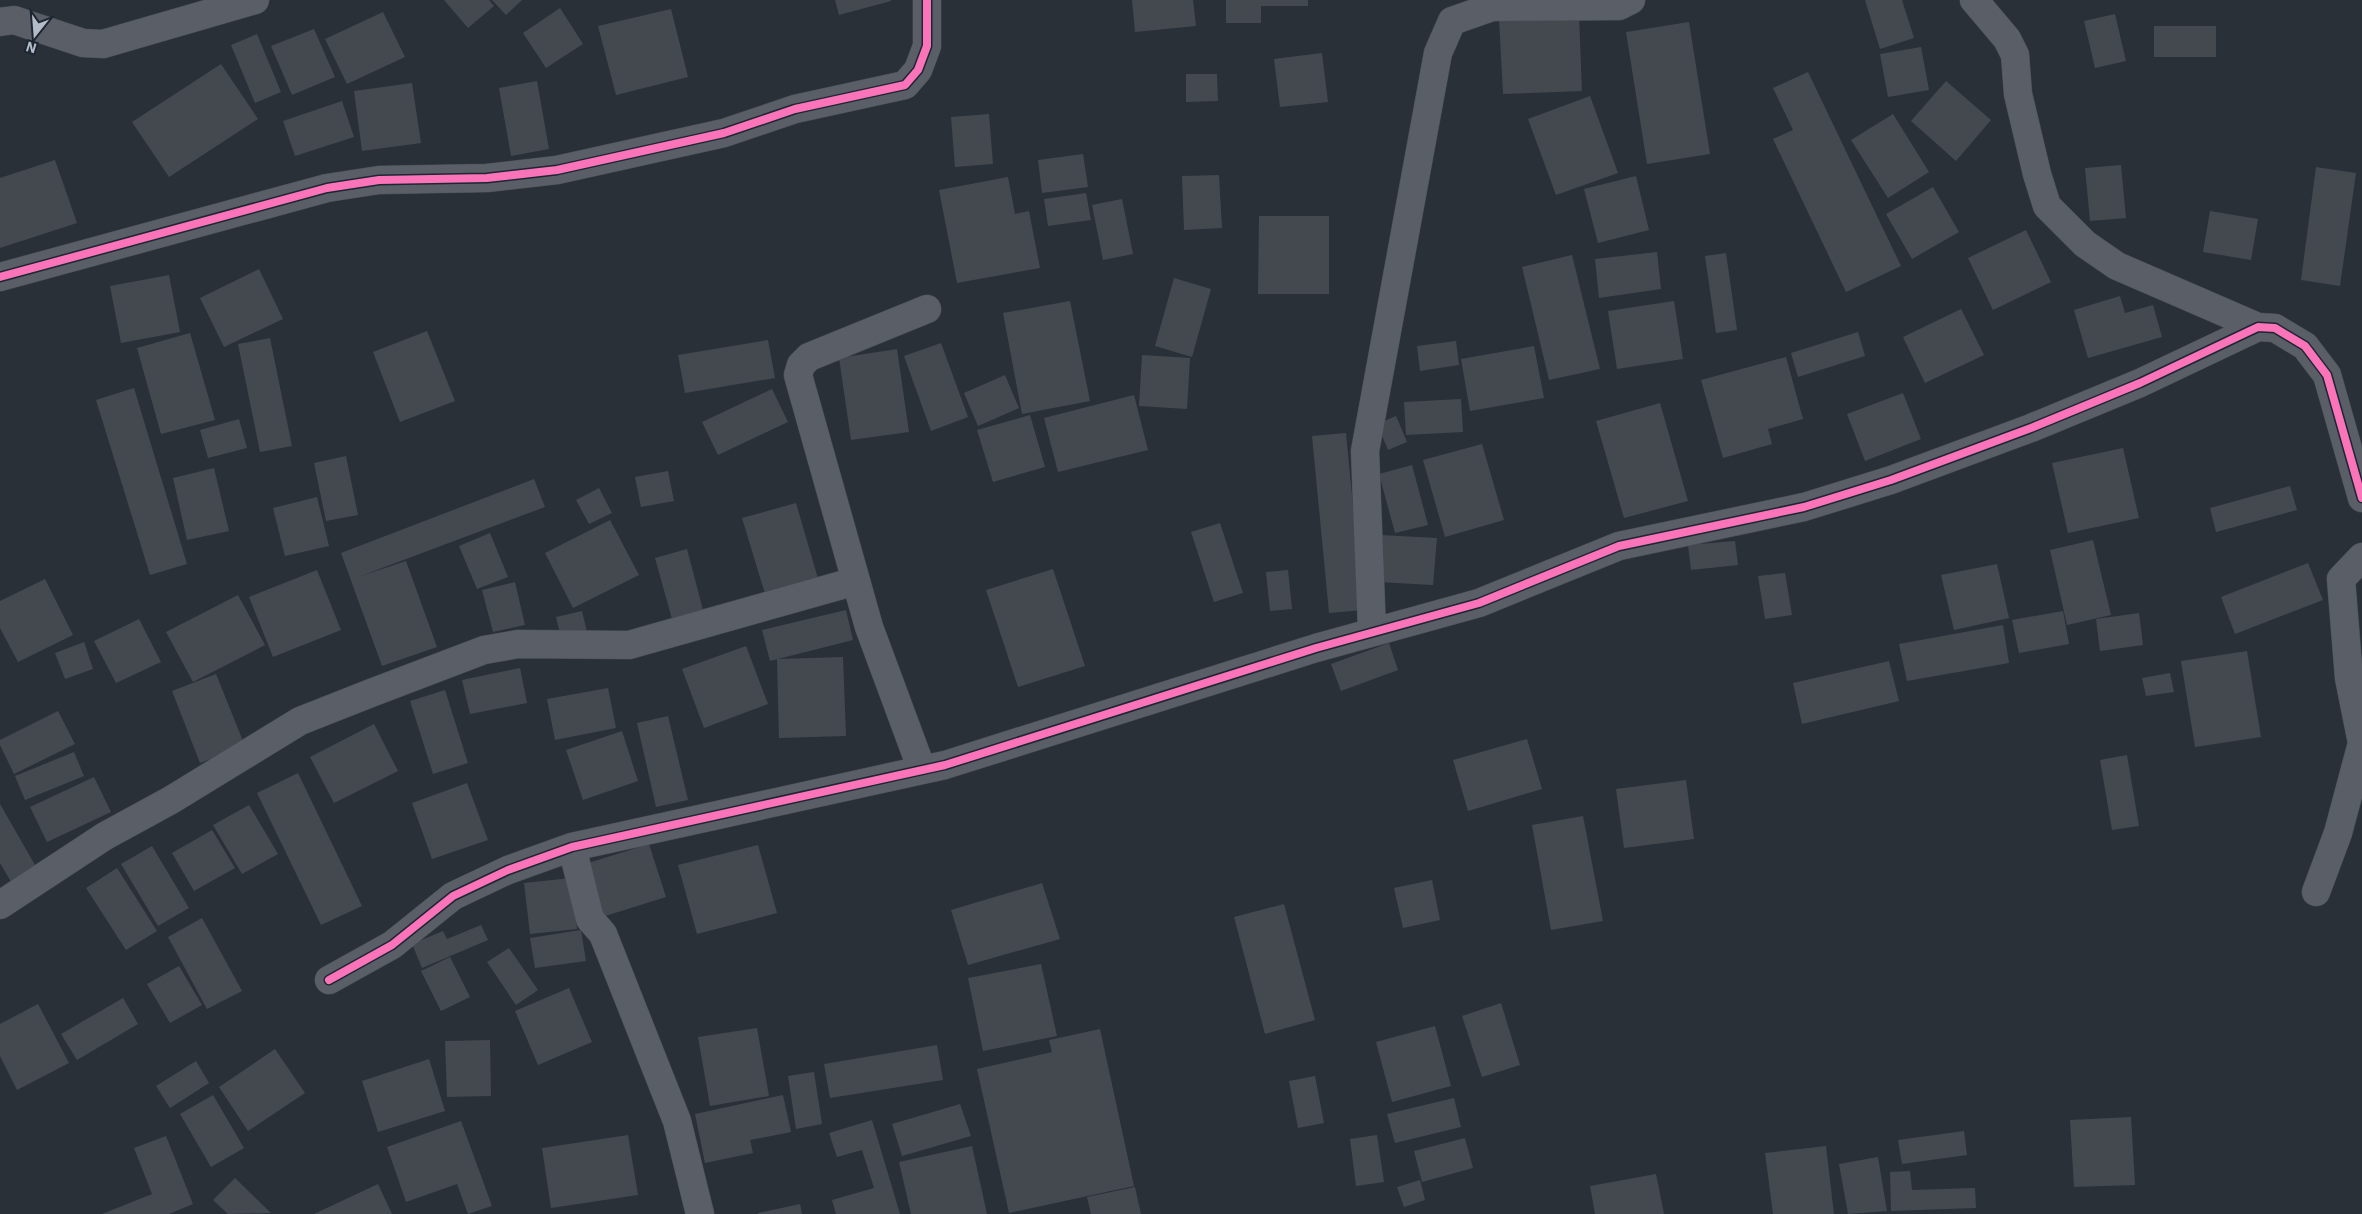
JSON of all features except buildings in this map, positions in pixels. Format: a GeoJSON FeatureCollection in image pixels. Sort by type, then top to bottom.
{"type":"FeatureCollection","features":[{"type":"Feature","properties":{"kind":"street"},"geometry":{"type":"LineString","coordinates":[[0,22],[14,20],[83,43],[102,44],[255,0]]}},
{"type":"Feature","properties":{"kind":"street"},"geometry":{"type":"LineString","coordinates":[[0,277],[326,188],[379,180],[487,178],[557,170],[724,133],[794,109],[905,85],[918,70],[926,46],[927,0]]}},
{"type":"Feature","properties":{"kind":"street"},"geometry":{"type":"LineString","coordinates":[[1372,631],[1364,451],[1438,53],[1452,21],[1492,7],[1618,6],[1631,0]]}},
{"type":"Feature","properties":{"kind":"street"},"geometry":{"type":"LineString","coordinates":[[1974,0],[2008,39],[2015,55],[2018,94],[2037,174],[2047,206],[2085,244],[2117,266],[2258,326],[2275,328],[2306,346],[2327,375],[2362,498]]}},
{"type":"Feature","properties":{"kind":"street"},"geometry":{"type":"LineString","coordinates":[[922,770],[870,627],[798,375],[801,365],[809,357],[927,309]]}},
{"type":"Feature","properties":{"kind":"street"},"geometry":{"type":"LineString","coordinates":[[330,980],[392,945],[453,896],[508,870],[572,847],[922,770],[1372,631],[1478,603],[1619,546],[1804,507],[1891,480],[2031,428],[2140,383],[2258,326]]}},
{"type":"Feature","properties":{"kind":"street"},"geometry":{"type":"LineString","coordinates":[[2316,892],[2338,833],[2362,743],[2360,724],[2349,678],[2341,579],[2362,558]]}},
{"type":"Feature","properties":{"kind":"street"},"geometry":{"type":"LineString","coordinates":[[0,905],[104,836],[171,800],[300,721],[484,650],[518,644],[629,645],[856,581]]}},
{"type":"Feature","properties":{"kind":"street"},"geometry":{"type":"LineString","coordinates":[[572,847],[590,918],[603,934],[676,1121],[700,1214]]}},
{"type":"Feature","properties":{"kind":"cycle path"},"geometry":{"type":"LineString","coordinates":[[0,277],[327,188],[379,180],[487,178],[557,170],[724,133],[795,109],[905,85],[918,70],[927,46],[927,0]]}},
{"type":"Feature","properties":{"kind":"cycle path"},"geometry":{"type":"LineString","coordinates":[[329,980],[392,945],[453,896],[508,870],[572,847],[945,765],[1316,648],[1479,603],[1619,546],[1804,507],[1891,480],[2031,428],[2140,383],[2258,327],[2275,328],[2305,346],[2327,375],[2362,498]]}}]}
